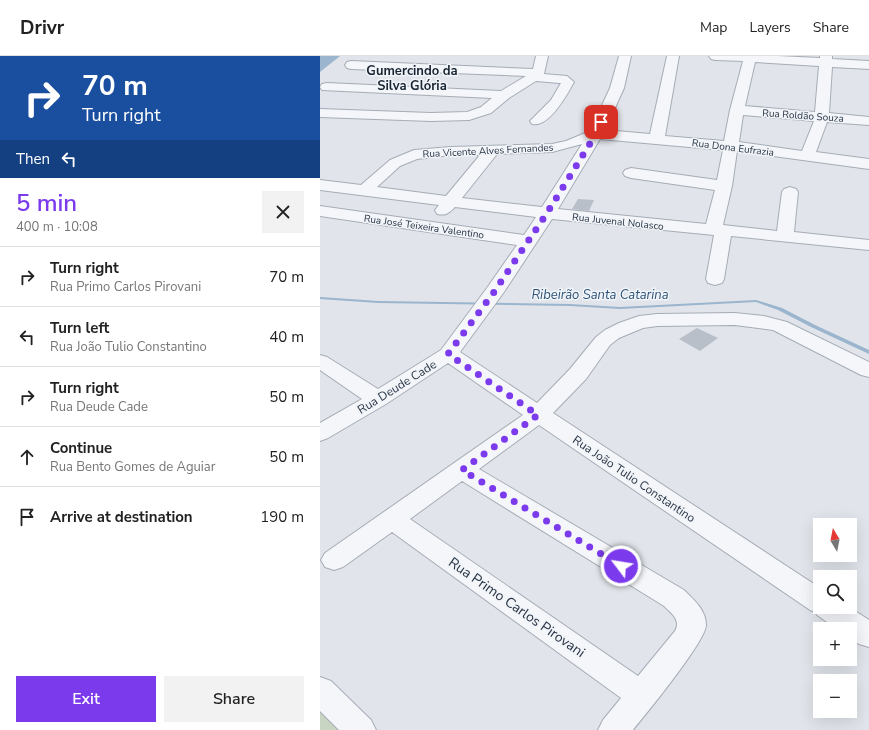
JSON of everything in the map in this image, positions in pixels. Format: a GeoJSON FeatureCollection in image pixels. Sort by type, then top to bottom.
{"type":"FeatureCollection","features":[{"type":"Feature","properties":{"kind":"street"},"geometry":{"type":"LineString","coordinates":[[323,90],[362,56]]}},
{"type":"Feature","properties":{"kind":"street"},"geometry":{"type":"LineString","coordinates":[[320,113],[458,117],[482,112],[504,94],[536,75],[542,56]]}},
{"type":"Feature","properties":{"kind":"street","name":"Rua Deude Cade"},"geometry":{"type":"LineString","coordinates":[[320,433],[378,399],[448,354],[479,313],[529,241],[596,134],[617,88],[625,56]]}},
{"type":"Feature","properties":{"kind":"street"},"geometry":{"type":"LineString","coordinates":[[657,138],[673,56]]}},
{"type":"Feature","properties":{"kind":"street"},"geometry":{"type":"LineString","coordinates":[[715,56],[825,60],[869,65]]}},
{"type":"Feature","properties":{"kind":"street"},"geometry":{"type":"LineString","coordinates":[[715,279],[718,231],[724,186],[737,110],[750,58]]}},
{"type":"Feature","properties":{"kind":"street"},"geometry":{"type":"LineString","coordinates":[[807,156],[822,117],[825,60]]}},
{"type":"Feature","properties":{"kind":"street"},"geometry":{"type":"LineString","coordinates":[[352,65],[536,75],[568,82],[556,102],[537,121]]}},
{"type":"Feature","properties":{"kind":"street"},"geometry":{"type":"LineString","coordinates":[[323,90],[504,94]]}},
{"type":"Feature","properties":{"kind":"street","name":"Rua Roldão Souza"},"geometry":{"type":"LineString","coordinates":[[737,110],[869,121]]}},
{"type":"Feature","properties":{"kind":"street","name":"Rua Dona Eufrazia"},"geometry":{"type":"LineString","coordinates":[[596,134],[657,138],[732,146],[869,164]]}},
{"type":"Feature","properties":{"kind":"street","name":"Rua Vicente Alves Fernandes"},"geometry":{"type":"LineString","coordinates":[[365,190],[390,167],[409,156],[437,152],[552,148],[570,144],[596,134]]}},
{"type":"Feature","properties":{"kind":"street"},"geometry":{"type":"LineString","coordinates":[[429,226],[492,150]]}},
{"type":"Feature","properties":{"kind":"street"},"geometry":{"type":"LineString","coordinates":[[631,173],[724,186]]}},
{"type":"Feature","properties":{"kind":"street","name":"Rua Juvenal Nolasco"},"geometry":{"type":"LineString","coordinates":[[320,185],[547,213],[869,245]]}},
{"type":"Feature","properties":{"kind":"street"},"geometry":{"type":"LineString","coordinates":[[785,237],[790,192]]}},
{"type":"Feature","properties":{"kind":"street","name":"Rua José Teixeira Valentino"},"geometry":{"type":"LineString","coordinates":[[320,211],[529,241]]}},
{"type":"Feature","properties":{"kind":"street"},"geometry":{"type":"LineString","coordinates":[[334,560],[538,415],[578,374],[603,342],[612,334],[639,322],[657,320],[735,319],[764,322],[780,326],[869,370]]}},
{"type":"Feature","properties":{"kind":"street","name":"Rua João Tulio Constantino"},"geometry":{"type":"LineString","coordinates":[[448,354],[813,597]]}},
{"type":"Feature","properties":{"kind":"street"},"geometry":{"type":"LineString","coordinates":[[320,361],[378,399]]}},
{"type":"Feature","properties":{"kind":"street"},"geometry":{"type":"LineString","coordinates":[[462,470],[674,598],[689,612],[692,626],[689,633],[642,696],[614,730]]}},
{"type":"Feature","properties":{"kind":"street","name":"Rua Primo Carlos Pirovani"},"geometry":{"type":"LineString","coordinates":[[392,519],[642,696]]}},
{"type":"Feature","properties":{"kind":"street"},"geometry":{"type":"LineString","coordinates":[[838,614],[869,635]]}},
{"type":"Feature","properties":{"kind":"street"},"geometry":{"type":"LineString","coordinates":[[320,690],[360,730]]}},
{"type":"Feature","properties":{"kind":"green space"},"geometry":{"type":"Polygon","coordinates":[[[320,711],[339,730],[320,730],[320,711]]]}},
{"type":"Feature","properties":{"kind":"water"},"geometry":{"type":"Polygon","coordinates":[[[320,56],[340,56],[320,72],[320,56]]]}},
{"type":"Feature","properties":{"kind":"building"},"geometry":{"type":"Polygon","coordinates":[[[578,199],[594,200],[589,211],[572,209],[578,199]]]}},
{"type":"Feature","properties":{"kind":"building"},"geometry":{"type":"Polygon","coordinates":[[[697,328],[718,338],[700,351],[679,339],[697,328]]]}},
{"type":"Feature","properties":{"kind":"waterway","name":"Ribeirão Santa Catarina"},"geometry":{"type":"LineString","coordinates":[[320,298],[378,302],[570,305],[620,308],[756,301],[780,309],[869,352]]}},
{"type":"Feature","properties":{"kind":"district","name":"Gumercindo da Silva Glória"},"geometry":{"type":"Point","coordinates":[412,78]}},
{"type":"Feature","properties":{"kind":"route"},"geometry":{"type":"LineString","coordinates":[[601,122],[596,134],[541,222],[494,292],[448,354],[538,415],[462,470],[621,566]]}}]}
